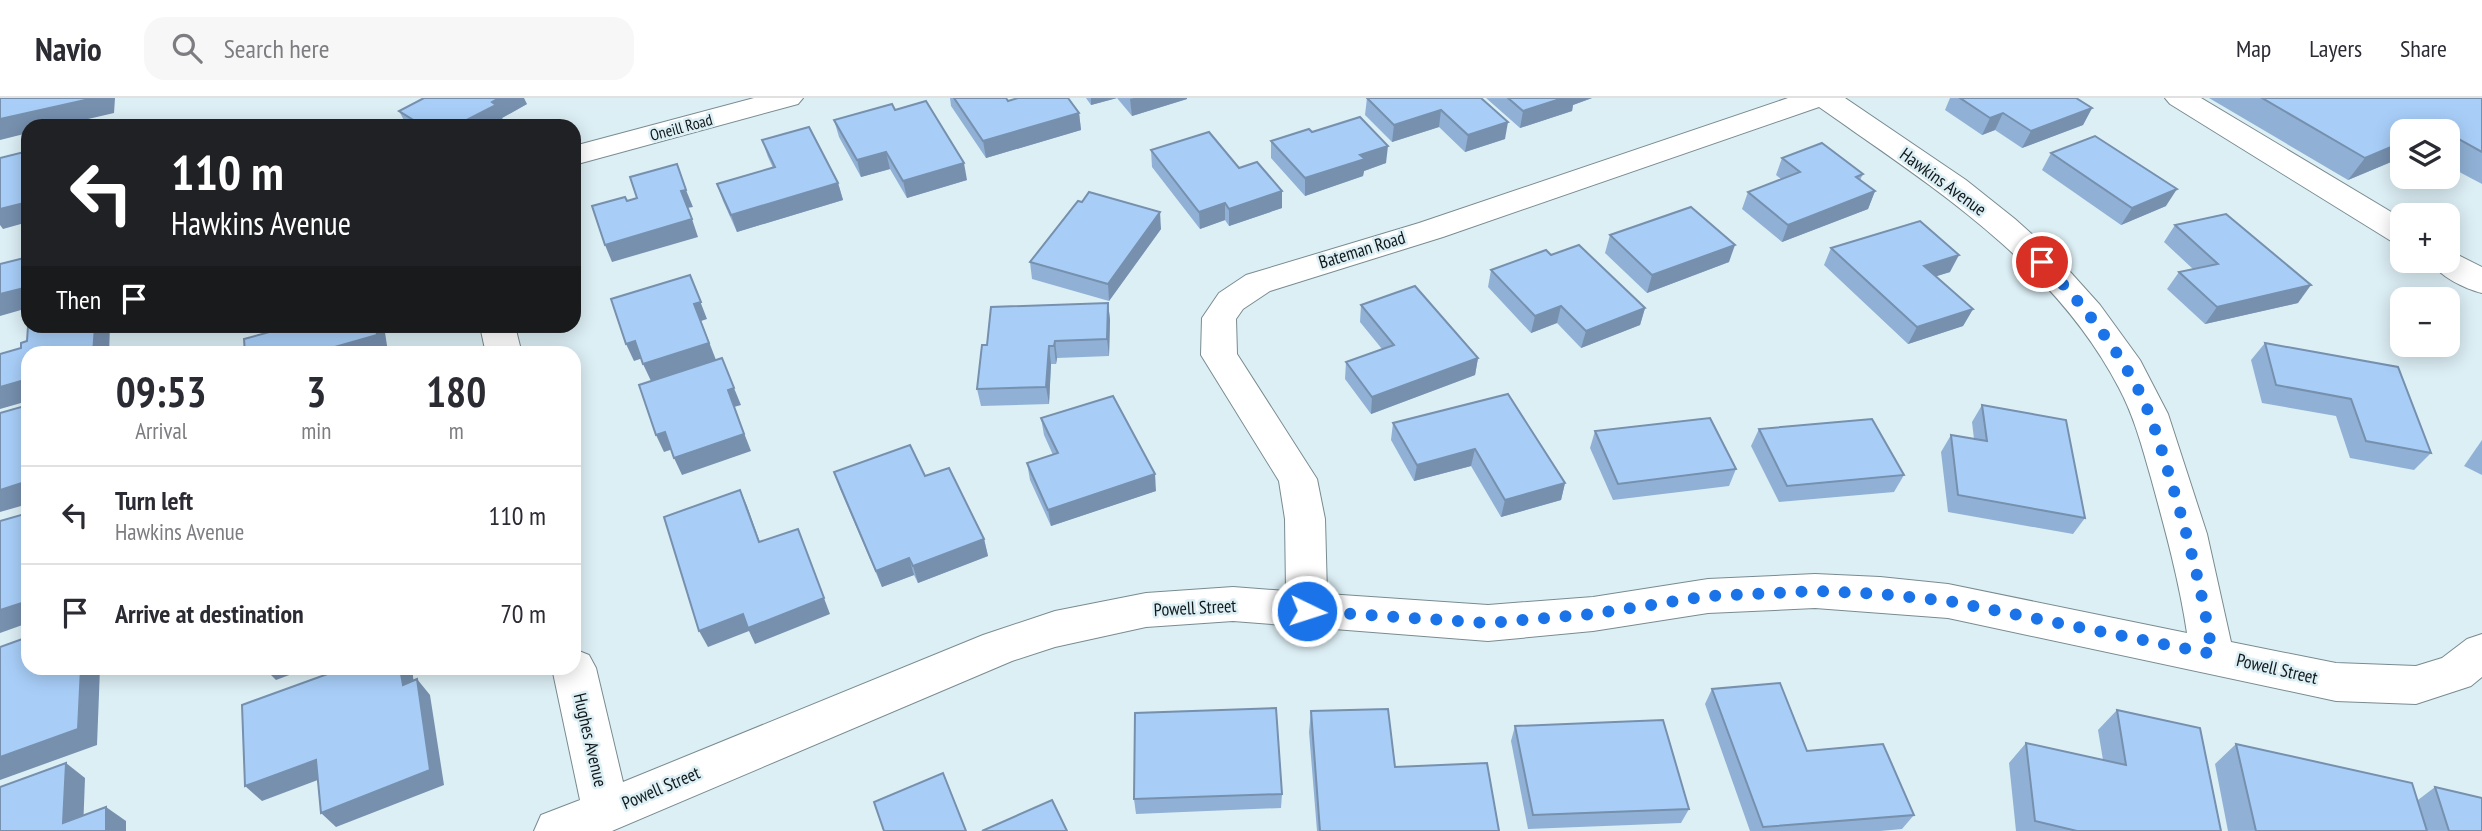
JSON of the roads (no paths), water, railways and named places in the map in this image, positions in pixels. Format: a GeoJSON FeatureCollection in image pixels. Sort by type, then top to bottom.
{"type":"FeatureCollection","features":[{"type":"Feature","properties":{"kind":"street","name":"Oneill Road"},"geometry":{"type":"LineString","coordinates":[[581,154],[788,98]]}},
{"type":"Feature","properties":{"kind":"street","name":"Bateman Road"},"geometry":{"type":"LineString","coordinates":[[1307,611],[1305,519],[1298,479],[1219,355],[1219,318],[1231,301],[1258,283],[1431,230],[1817,98]]}},
{"type":"Feature","properties":{"kind":"street","name":"Hawkins Avenue"},"geometry":{"type":"LineString","coordinates":[[1826,98],[1984,211],[2026,246],[2073,295],[2110,343],[2138,390],[2158,437],[2204,597],[2212,654]]}},
{"type":"Feature","properties":{"kind":"street"},"geometry":{"type":"LineString","coordinates":[[2180,98],[2390,226]]}},
{"type":"Feature","properties":{"kind":"street"},"geometry":{"type":"LineString","coordinates":[[2460,269],[2482,282]]}},
{"type":"Feature","properties":{"kind":"street","name":"Powell Street"},"geometry":{"type":"LineString","coordinates":[[558,831],[998,648],[1055,629],[1146,610],[1233,604],[1488,623],[1593,614],[1708,596],[1815,591],[1948,601],[2336,682],[2416,685],[2456,673],[2482,652]]}},
{"type":"Feature","properties":{"kind":"street","name":"Hughes Avenue"},"geometry":{"type":"LineString","coordinates":[[576,675],[606,811]]}}]}
